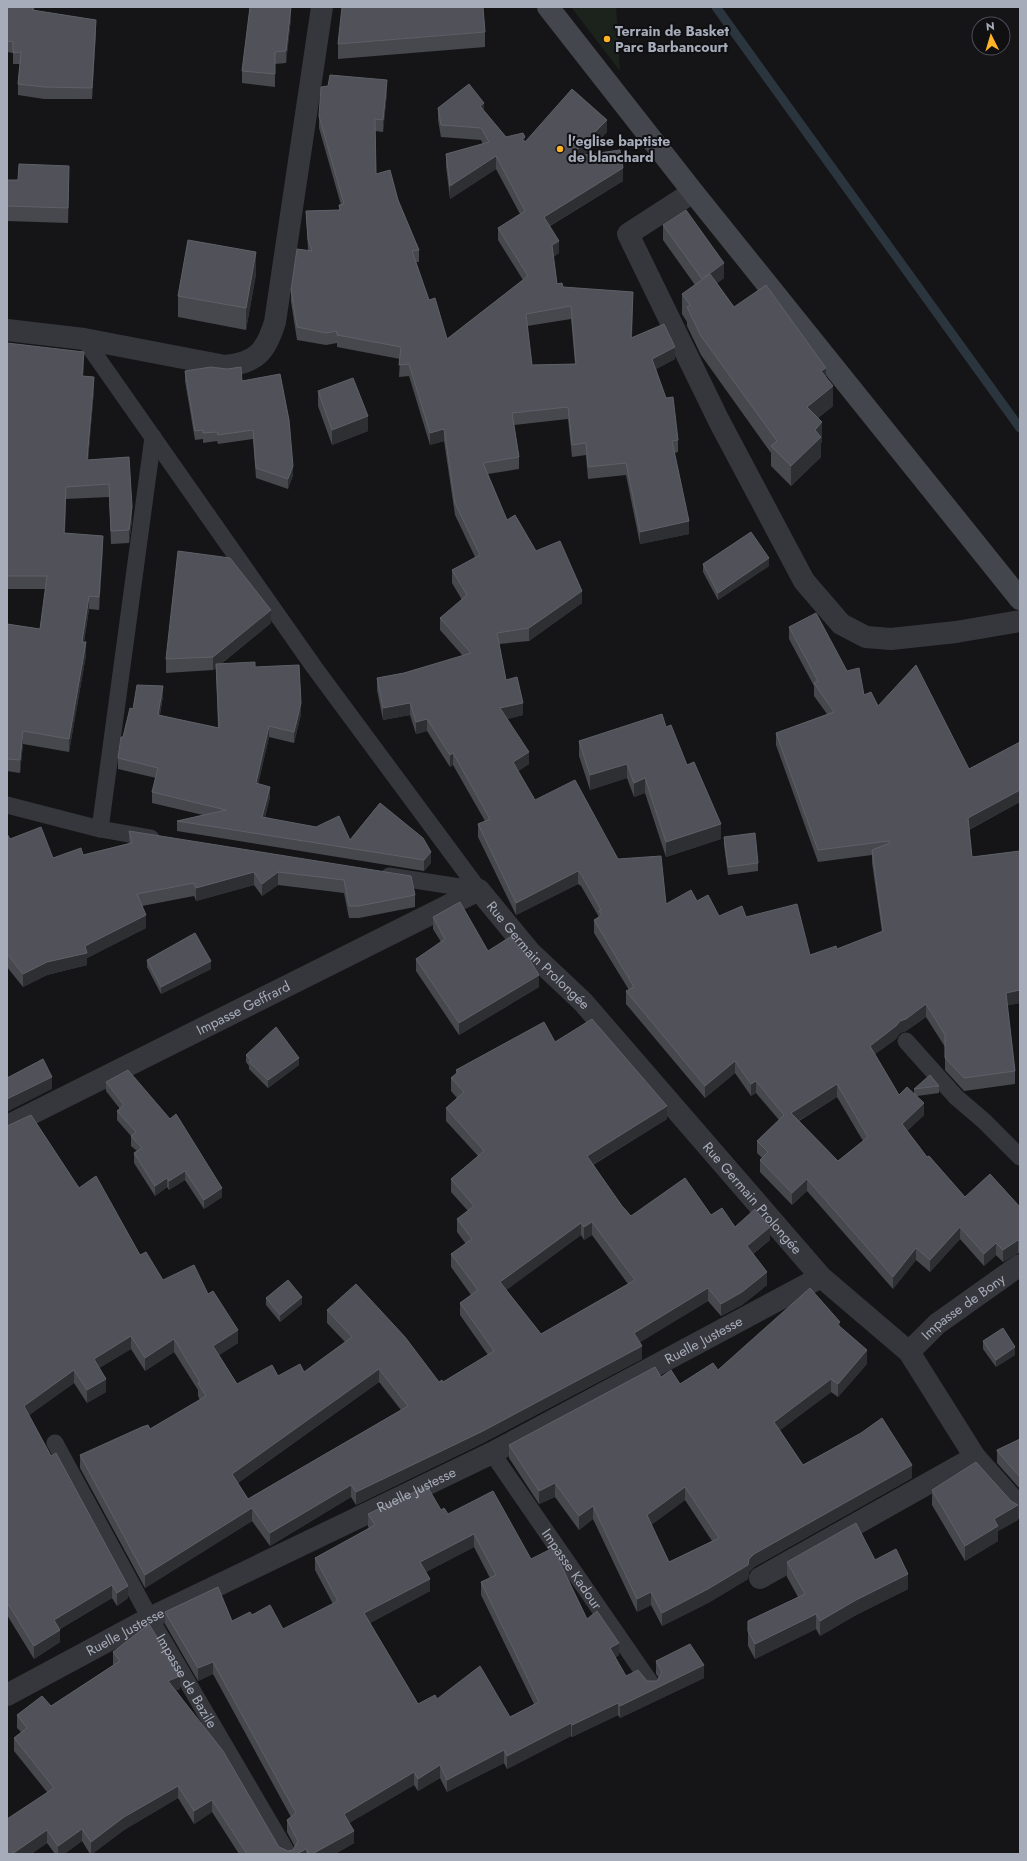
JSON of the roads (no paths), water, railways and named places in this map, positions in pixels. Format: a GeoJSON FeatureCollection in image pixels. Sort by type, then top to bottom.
{"type":"FeatureCollection","features":[{"type":"Feature","properties":{"kind":"street"},"geometry":{"type":"LineString","coordinates":[[7,330],[84,339],[226,366],[243,364],[255,357],[268,342],[275,322],[322,7]]}},
{"type":"Feature","properties":{"kind":"street"},"geometry":{"type":"LineString","coordinates":[[548,7],[693,192],[1020,598]]}},
{"type":"Feature","properties":{"kind":"street"},"geometry":{"type":"LineString","coordinates":[[693,192],[628,234],[719,420],[804,581],[841,624],[866,636],[891,639],[956,632],[1020,620]]}},
{"type":"Feature","properties":{"kind":"street","name":"Impasse Geffrard"},"geometry":{"type":"LineString","coordinates":[[7,1126],[479,890]]}},
{"type":"Feature","properties":{"kind":"street","name":"Rue Germain Prolongée"},"geometry":{"type":"LineString","coordinates":[[479,890],[530,952],[583,1002],[821,1277],[909,1352],[975,1457],[1020,1508]]}},
{"type":"Feature","properties":{"kind":"street","name":"Impasse de Bony"},"geometry":{"type":"LineString","coordinates":[[909,1352],[937,1324],[1020,1265]]}},
{"type":"Feature","properties":{"kind":"street","name":"Ruelle Justesse"},"geometry":{"type":"LineString","coordinates":[[7,1694],[150,1618],[492,1453],[821,1277]]}},
{"type":"Feature","properties":{"kind":"street"},"geometry":{"type":"LineString","coordinates":[[760,1578],[975,1457]]}},
{"type":"Feature","properties":{"kind":"lane"},"geometry":{"type":"LineString","coordinates":[[84,339],[314,667],[479,890]]}},
{"type":"Feature","properties":{"kind":"lane"},"geometry":{"type":"LineString","coordinates":[[100,829],[153,437]]}},
{"type":"Feature","properties":{"kind":"lane"},"geometry":{"type":"LineString","coordinates":[[7,806],[100,829],[170,840]]}},
{"type":"Feature","properties":{"kind":"lane"},"geometry":{"type":"LineString","coordinates":[[371,873],[479,890]]}},
{"type":"Feature","properties":{"kind":"lane"},"geometry":{"type":"LineString","coordinates":[[906,1041],[956,1097],[984,1121],[1020,1157]]}},
{"type":"Feature","properties":{"kind":"lane","name":"Impasse de Bazile"},"geometry":{"type":"LineString","coordinates":[[55,1443],[150,1618],[288,1854]]}},
{"type":"Feature","properties":{"kind":"lane","name":"Impasse Kadour"},"geometry":{"type":"LineString","coordinates":[[492,1453],[652,1685]]}},
{"type":"Feature","properties":{"kind":"waterway"},"geometry":{"type":"LineString","coordinates":[[716,7],[1020,428]]}},
{"type":"Feature","properties":{"kind":"place","name":"Terrain de Basket Parc Barbancourt"},"geometry":{"type":"Point","coordinates":[607,39]}},
{"type":"Feature","properties":{"kind":"place","name":"l'eglise baptiste de blanchard"},"geometry":{"type":"Point","coordinates":[560,149]}}]}
